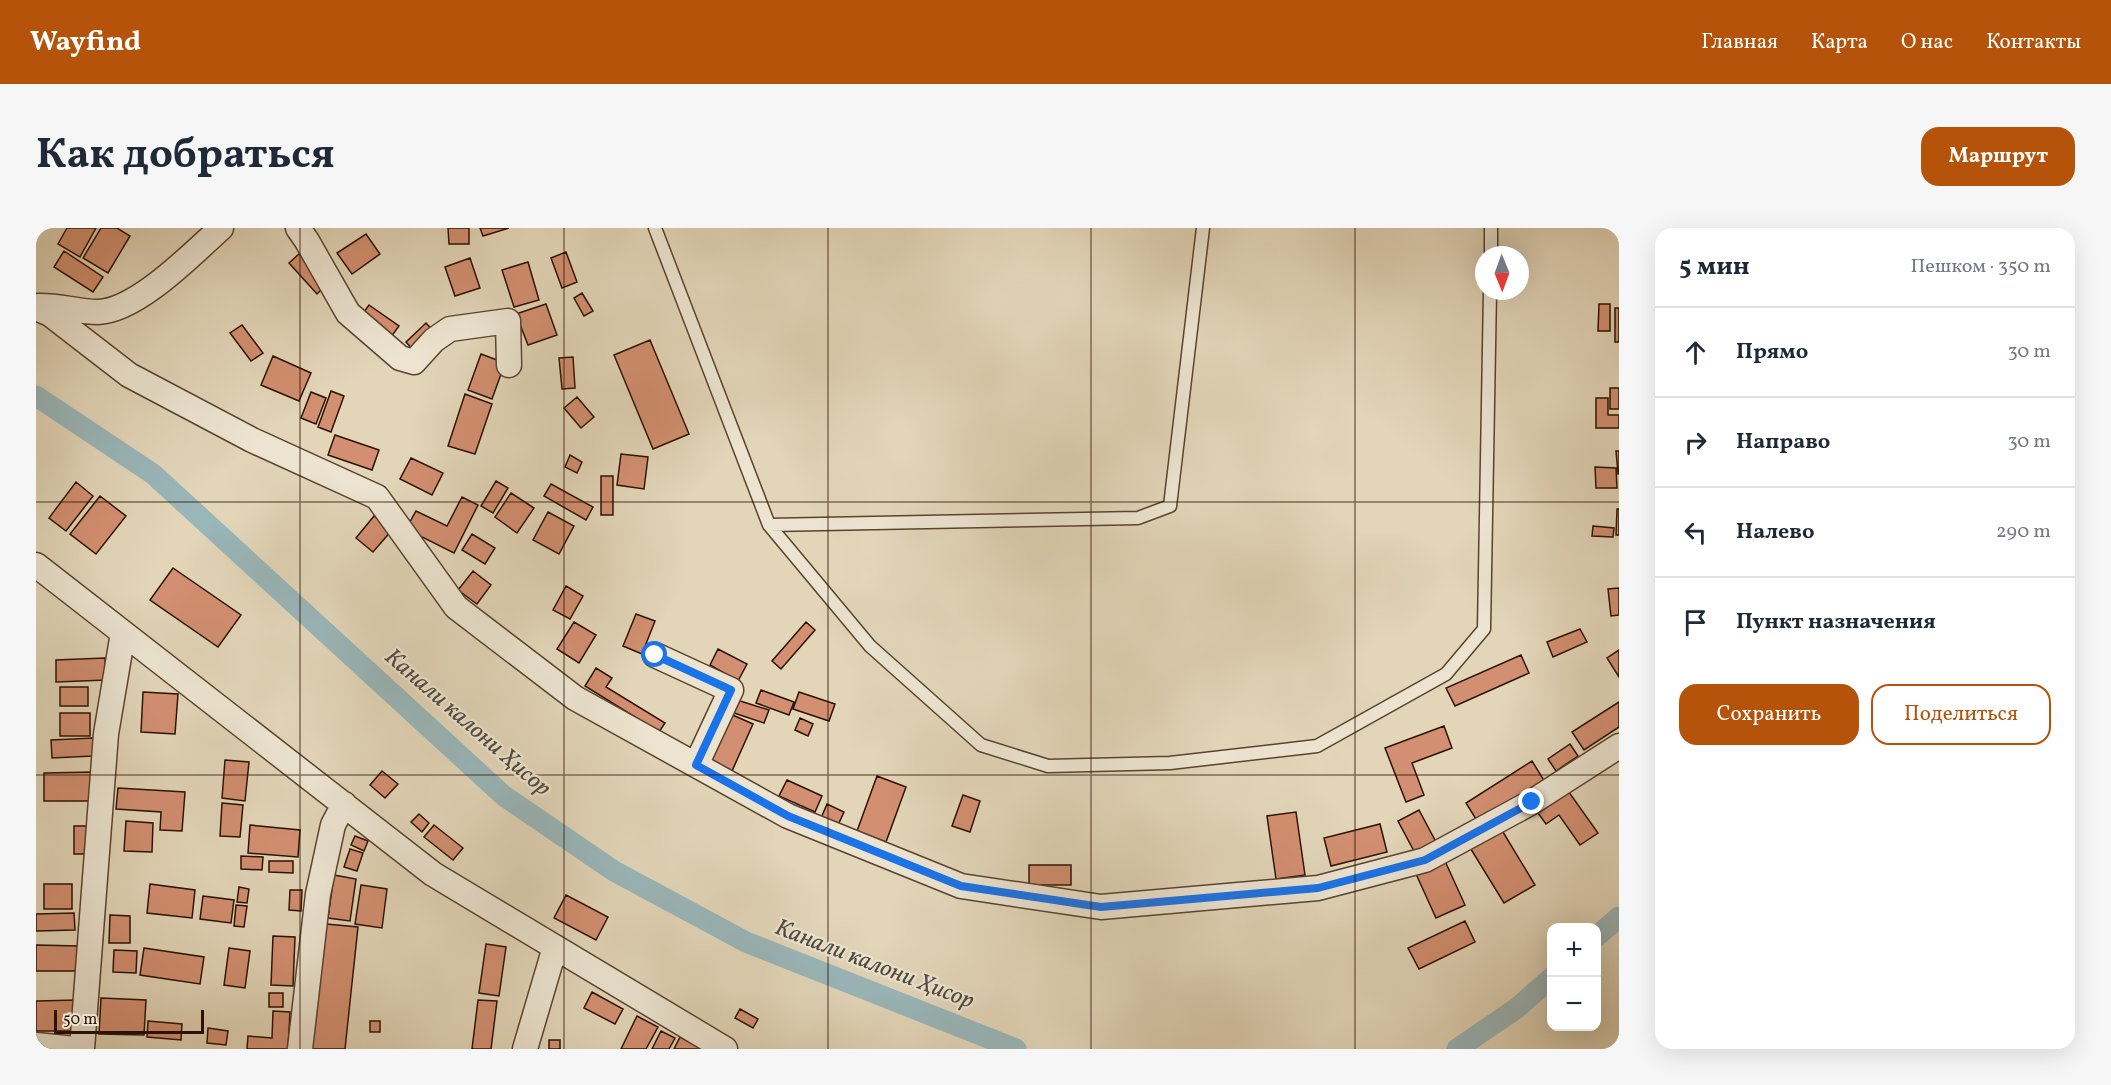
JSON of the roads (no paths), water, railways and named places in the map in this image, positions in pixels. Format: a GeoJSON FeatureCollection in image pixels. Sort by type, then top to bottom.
{"type":"FeatureCollection","features":[{"type":"Feature","properties":{"kind":"street"},"geometry":{"type":"LineString","coordinates":[[36,307],[99,312],[124,306],[154,286],[221,228]]}},
{"type":"Feature","properties":{"kind":"street"},"geometry":{"type":"LineString","coordinates":[[298,228],[308,241],[348,313],[400,358],[414,362],[434,340],[450,329],[508,321],[509,365]]}},
{"type":"Feature","properties":{"kind":"street"},"geometry":{"type":"LineString","coordinates":[[36,307],[50,314],[129,375],[252,440],[377,496],[456,607],[575,698],[788,816],[961,886],[1101,907],[1318,888],[1425,860],[1532,802],[1619,746]]}},
{"type":"Feature","properties":{"kind":"street"},"geometry":{"type":"LineString","coordinates":[[36,565],[434,874],[725,1049]]}},
{"type":"Feature","properties":{"kind":"street"},"geometry":{"type":"LineString","coordinates":[[82,1049],[106,734],[123,633]]}},
{"type":"Feature","properties":{"kind":"street"},"geometry":{"type":"LineString","coordinates":[[655,655],[731,690],[696,765]]}},
{"type":"Feature","properties":{"kind":"street"},"geometry":{"type":"LineString","coordinates":[[300,1049],[318,894],[333,825],[344,804]]}},
{"type":"Feature","properties":{"kind":"street"},"geometry":{"type":"LineString","coordinates":[[525,1049],[555,947]]}},
{"type":"Feature","properties":{"kind":"street"},"geometry":{"type":"LineString","coordinates":[[36,1045],[75,1049]]}},
{"type":"Feature","properties":{"kind":"lane"},"geometry":{"type":"LineString","coordinates":[[655,228],[769,525],[870,646],[981,745],[1048,766],[1170,763],[1317,746],[1446,674],[1484,629],[1490,300]]}},
{"type":"Feature","properties":{"kind":"lane"},"geometry":{"type":"LineString","coordinates":[[769,525],[1138,518],[1170,506],[1203,228]]}},
{"type":"Feature","properties":{"kind":"lane"},"geometry":{"type":"LineString","coordinates":[[1491,228],[1491,246]]}},
{"type":"Feature","properties":{"kind":"waterway","name":"Канали калони Ҳисор"},"geometry":{"type":"LineString","coordinates":[[36,396],[153,474],[504,796],[614,871],[746,942],[1016,1049]]}},
{"type":"Feature","properties":{"kind":"waterway","name":"Канали калони Ҳисор"},"geometry":{"type":"LineString","coordinates":[[1601,933],[1619,917]]}},
{"type":"Feature","properties":{"kind":"waterway","name":"Канали калони Ҳисор"},"geometry":{"type":"LineString","coordinates":[[1457,1049],[1517,1008],[1547,981]]}}]}
